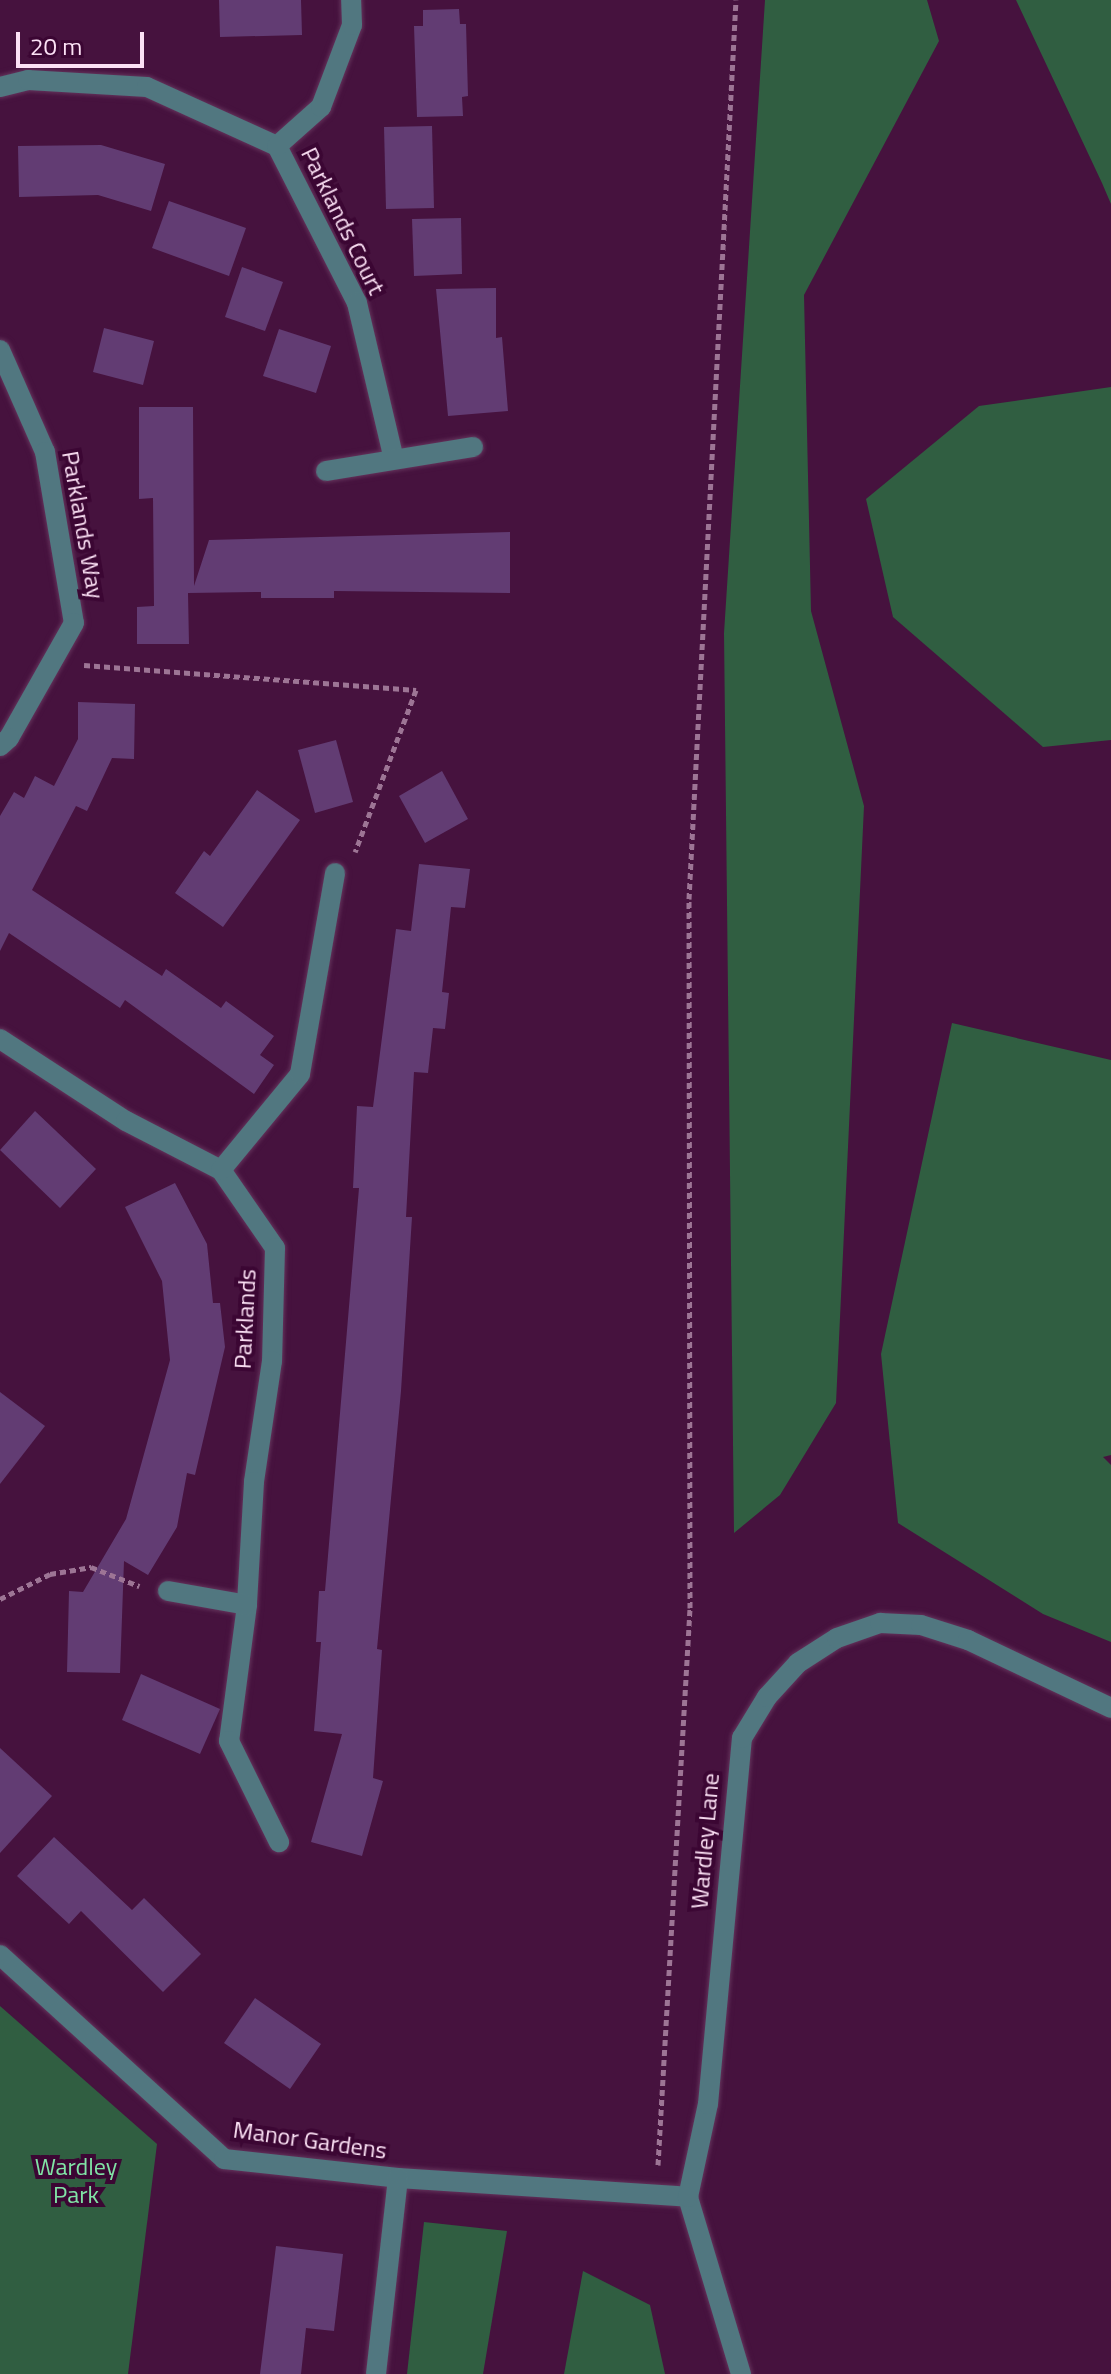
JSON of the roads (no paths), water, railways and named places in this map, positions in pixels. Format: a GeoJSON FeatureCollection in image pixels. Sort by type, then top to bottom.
{"type":"FeatureCollection","features":[{"type":"Feature","properties":{"kind":"street","name":"Parklands Court"},"geometry":{"type":"LineString","coordinates":[[277,146],[321,107],[352,25],[351,0]]}},
{"type":"Feature","properties":{"kind":"street","name":"Parklands Court"},"geometry":{"type":"LineString","coordinates":[[0,87],[28,80],[147,87],[277,146],[357,303],[394,459]]}},
{"type":"Feature","properties":{"kind":"street","name":"Parklands Way"},"geometry":{"type":"LineString","coordinates":[[0,350],[45,452],[74,623],[0,746]]}},
{"type":"Feature","properties":{"kind":"street"},"geometry":{"type":"LineString","coordinates":[[326,471],[473,447]]}},
{"type":"Feature","properties":{"kind":"street"},"geometry":{"type":"LineString","coordinates":[[221,1170],[300,1074],[335,873]]}},
{"type":"Feature","properties":{"kind":"street","name":"Parklands"},"geometry":{"type":"LineString","coordinates":[[0,1039],[126,1121],[221,1170],[275,1248],[272,1361],[254,1482],[247,1605],[229,1741],[279,1842]]}},
{"type":"Feature","properties":{"kind":"street"},"geometry":{"type":"LineString","coordinates":[[168,1591],[247,1605]]}},
{"type":"Feature","properties":{"kind":"street","name":"Wardley Lane"},"geometry":{"type":"LineString","coordinates":[[741,2374],[688,2197],[708,2104],[742,1738],[767,1697],[798,1663],[837,1638],[880,1623],[907,1624],[968,1640],[1111,1708]]}},
{"type":"Feature","properties":{"kind":"street","name":"Manor Gardens"},"geometry":{"type":"LineString","coordinates":[[0,1955],[224,2159],[398,2178],[688,2197]]}},
{"type":"Feature","properties":{"kind":"street"},"geometry":{"type":"LineString","coordinates":[[376,2374],[398,2178]]}},
{"type":"Feature","properties":{"kind":"park label","name":"Wardley Park"},"geometry":{"type":"Point","coordinates":[76,2181]}}]}
